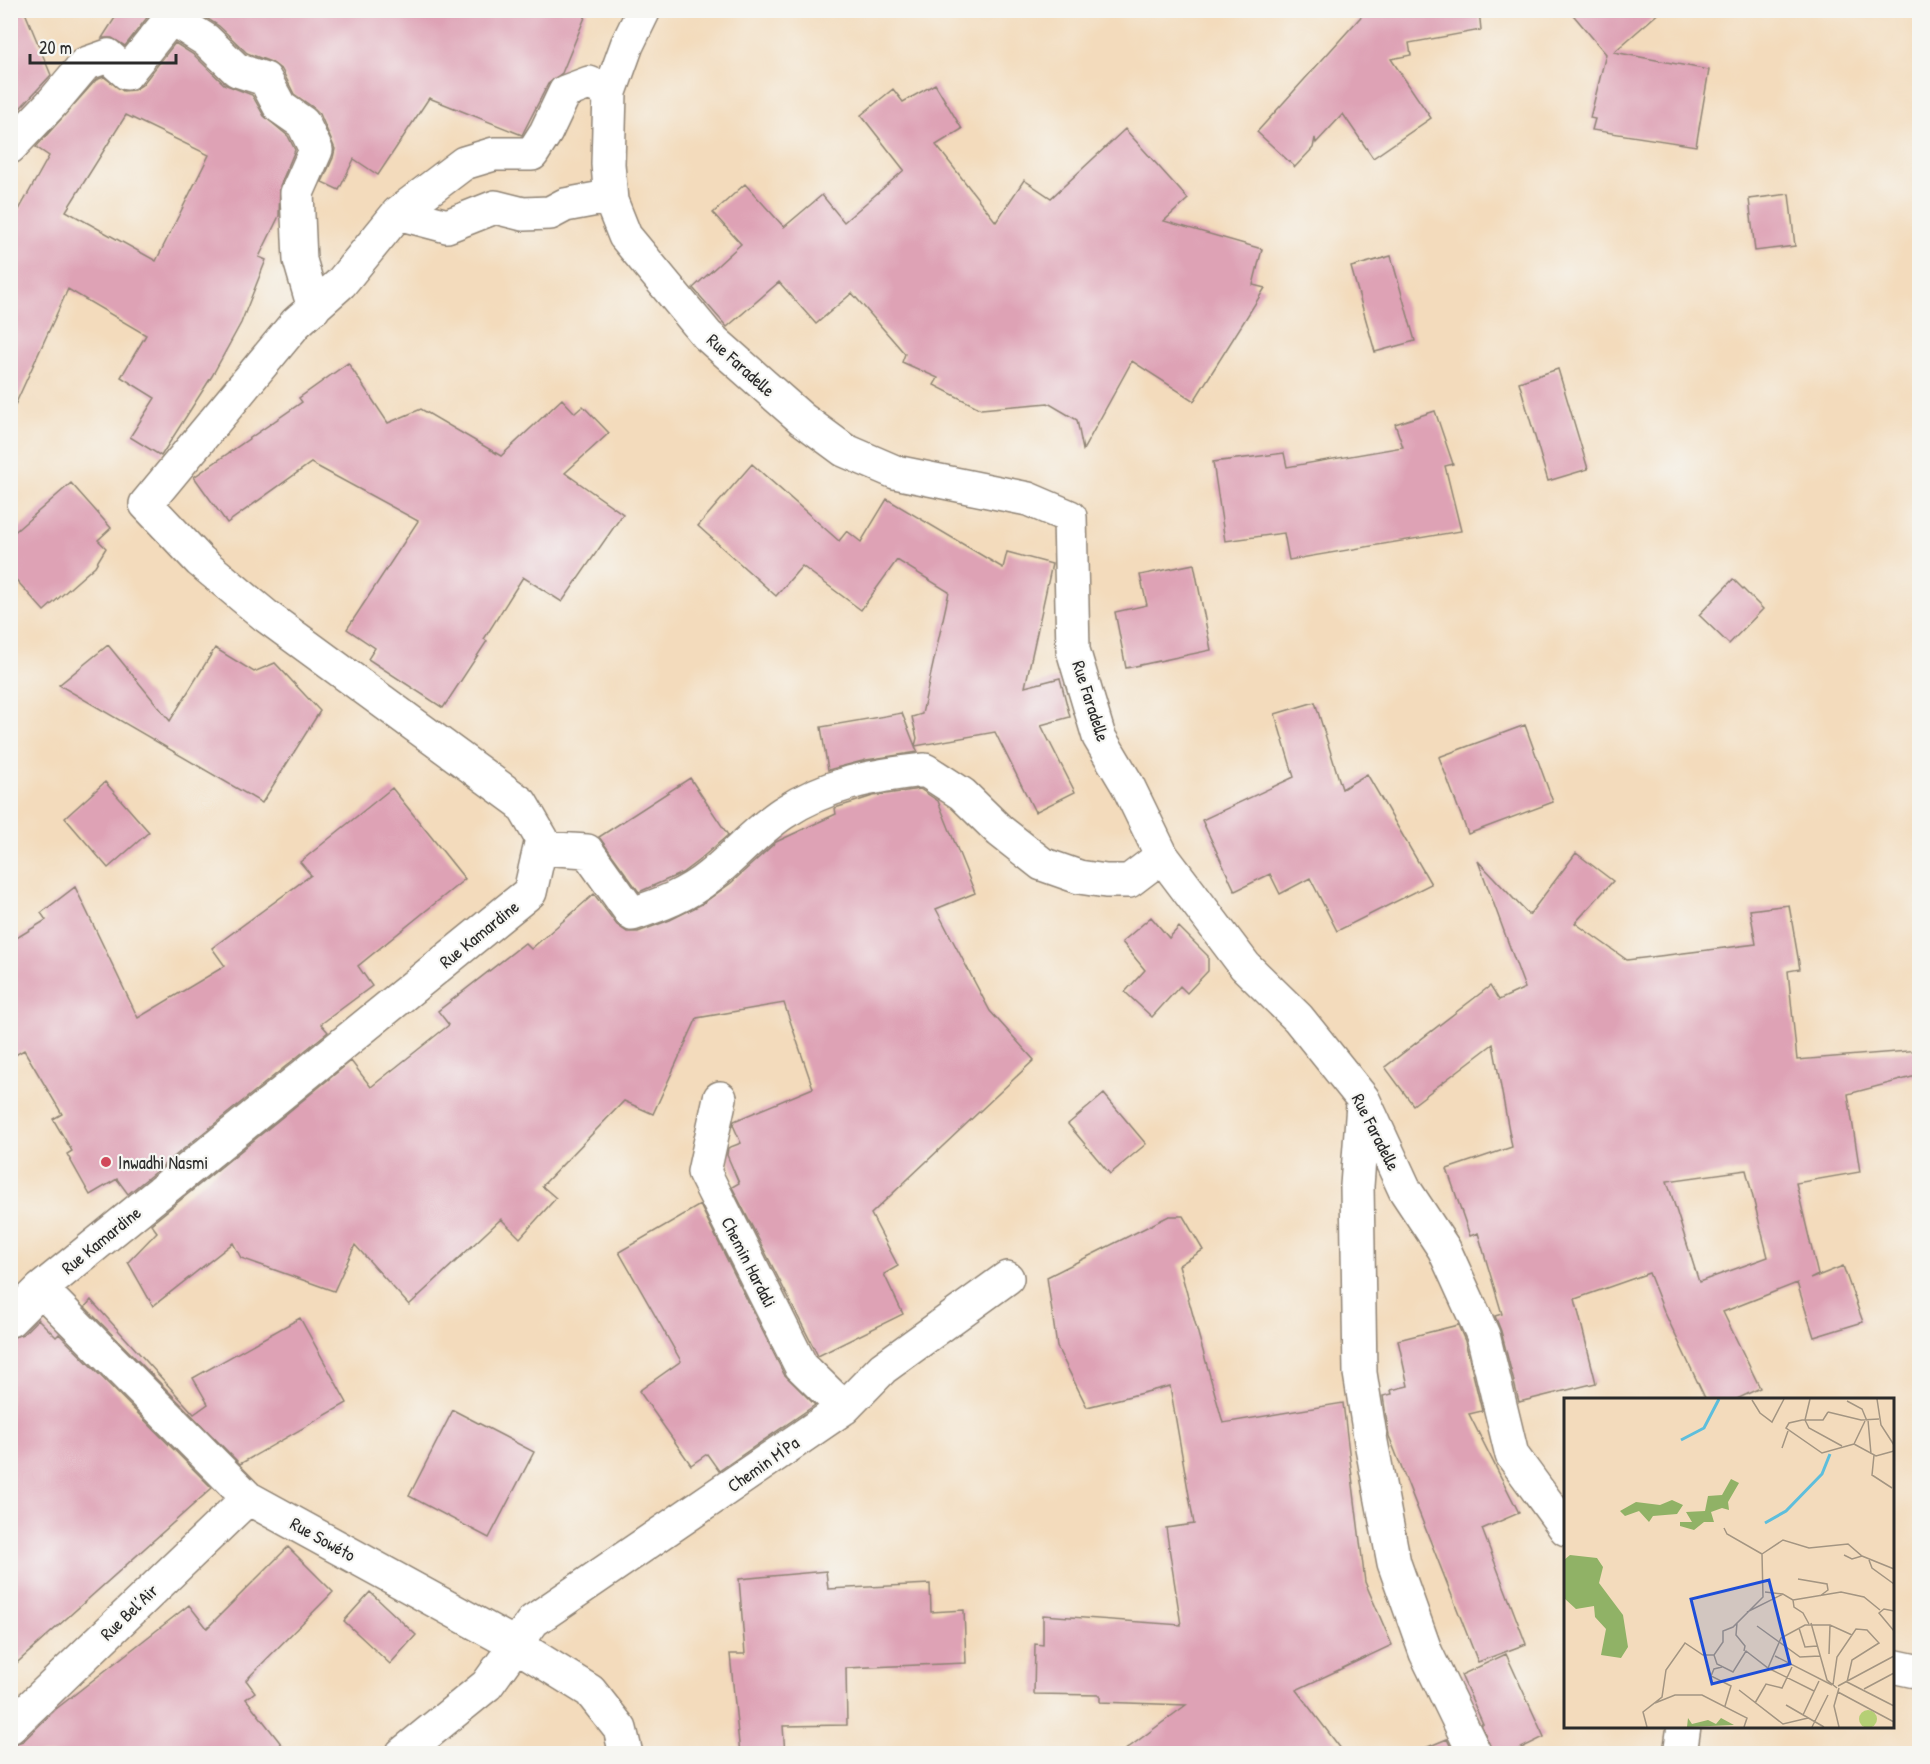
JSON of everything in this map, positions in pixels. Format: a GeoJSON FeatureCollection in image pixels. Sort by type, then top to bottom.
{"type":"FeatureCollection","features":[{"type":"Feature","properties":{"kind":"street","name":"Rue Faradelle"},"geometry":{"type":"LineString","coordinates":[[644,10],[627,45],[610,92],[608,164],[611,201],[625,236],[707,335],[802,419],[844,450],[895,472],[1028,499],[1070,517],[1074,650],[1099,737],[1126,784],[1162,856],[1245,966],[1298,1018],[1363,1099],[1405,1190],[1444,1249],[1483,1335],[1512,1455],[1564,1526]]}},
{"type":"Feature","properties":{"kind":"street"},"geometry":{"type":"LineString","coordinates":[[10,147],[85,64],[108,56],[127,73],[171,18],[206,40],[237,70],[265,79],[280,107],[303,123],[308,132],[316,150],[297,193],[300,260],[314,308],[341,283],[398,213],[464,163],[494,154],[532,154],[546,132],[565,92],[589,83],[610,92]]}},
{"type":"Feature","properties":{"kind":"street"},"geometry":{"type":"LineString","coordinates":[[398,213],[447,226],[495,207],[532,214],[550,213],[565,205],[597,199],[611,201]]}},
{"type":"Feature","properties":{"kind":"street","name":"Rue Kamardine"},"geometry":{"type":"LineString","coordinates":[[10,1320],[41,1289],[531,892],[542,839],[521,803],[266,616],[200,561],[146,504],[289,331],[314,308]]}},
{"type":"Feature","properties":{"kind":"street"},"geometry":{"type":"LineString","coordinates":[[540,848],[587,851],[633,914],[667,903],[709,877],[783,813],[829,788],[883,774],[926,770],[962,794],[1000,831],[1042,864],[1079,876],[1106,881],[1129,881],[1162,856]]}},
{"type":"Feature","properties":{"kind":"street","name":"Chemin Hardali"},"geometry":{"type":"LineString","coordinates":[[720,1098],[704,1172],[801,1366],[844,1408]]}},
{"type":"Feature","properties":{"kind":"street"},"geometry":{"type":"LineString","coordinates":[[1363,1099],[1357,1186],[1360,1373],[1371,1442],[1394,1563],[1426,1653],[1475,1754]]}},
{"type":"Feature","properties":{"kind":"street","name":"Chemin M'Pa"},"geometry":{"type":"LineString","coordinates":[[402,1754],[487,1685],[533,1621],[844,1408],[883,1368],[1007,1278]]}},
{"type":"Feature","properties":{"kind":"street","name":"Rue Sowéto"},"geometry":{"type":"LineString","coordinates":[[41,1289],[248,1498],[516,1645],[590,1691],[620,1729],[626,1754]]}},
{"type":"Feature","properties":{"kind":"street","name":"Rue Bel’Air"},"geometry":{"type":"LineString","coordinates":[[10,1726],[248,1498]]}},
{"type":"Feature","properties":{"kind":"street"},"geometry":{"type":"LineString","coordinates":[[1894,1666],[1920,1672]]}},
{"type":"Feature","properties":{"kind":"street"},"geometry":{"type":"LineString","coordinates":[[1680,1754],[1684,1728]]}},
{"type":"Feature","properties":{"kind":"building"},"geometry":{"type":"Polygon","coordinates":[[[10,10],[24,10],[51,75],[10,119],[10,10]]]}},
{"type":"Feature","properties":{"kind":"building"},"geometry":{"type":"Polygon","coordinates":[[[120,10],[153,10],[125,46],[112,38],[102,38],[120,10]]]}},
{"type":"Feature","properties":{"kind":"building"},"geometry":{"type":"Polygon","coordinates":[[[194,10],[588,10],[562,73],[548,84],[522,135],[429,98],[378,175],[354,159],[339,190],[322,182],[335,149],[320,114],[294,94],[282,70],[271,62],[247,53],[219,26],[194,10]]]}},
{"type":"Feature","properties":{"kind":"building"},"geometry":{"type":"Polygon","coordinates":[[[1367,10],[1479,10],[1481,30],[1409,43],[1411,55],[1391,59],[1431,118],[1373,158],[1343,114],[1316,143],[1315,138],[1313,148],[1295,167],[1257,132],[1367,10]]]}},
{"type":"Feature","properties":{"kind":"building"},"geometry":{"type":"Polygon","coordinates":[[[1569,10],[1662,10],[1614,52],[1709,70],[1696,146],[1592,130],[1595,119],[1590,118],[1606,54],[1569,10]]]}},
{"type":"Feature","properties":{"kind":"building"},"geometry":{"type":"Polygon","coordinates":[[[175,43],[194,55],[224,84],[252,95],[264,116],[288,136],[295,150],[280,186],[279,216],[259,257],[266,260],[241,323],[212,376],[161,456],[130,437],[155,398],[121,377],[146,335],[68,289],[10,416],[10,226],[49,156],[36,147],[96,80],[104,77],[123,91],[134,90],[142,85],[175,43]],[[126,115],[66,211],[156,261],[209,155],[126,115]]]}},
{"type":"Feature","properties":{"kind":"building"},"geometry":{"type":"Polygon","coordinates":[[[935,84],[962,129],[936,145],[996,222],[1024,180],[1051,198],[1125,129],[1188,199],[1164,221],[1262,249],[1253,285],[1265,288],[1194,401],[1132,361],[1083,450],[1077,420],[1048,403],[981,409],[934,385],[938,378],[902,362],[905,354],[852,293],[816,324],[779,282],[727,327],[693,288],[741,244],[713,213],[745,184],[784,227],[822,195],[844,222],[904,170],[861,115],[893,89],[903,102],[935,84]]]}},
{"type":"Feature","properties":{"kind":"building"},"geometry":{"type":"Polygon","coordinates":[[[1789,194],[1795,246],[1755,251],[1749,199],[1789,194]]]}},
{"type":"Feature","properties":{"kind":"building"},"geometry":{"type":"Polygon","coordinates":[[[1391,256],[1415,341],[1375,352],[1351,267],[1391,256]]]}},
{"type":"Feature","properties":{"kind":"building"},"geometry":{"type":"Polygon","coordinates":[[[348,363],[388,423],[421,409],[501,456],[562,399],[575,413],[583,406],[609,433],[565,473],[623,514],[562,602],[523,577],[484,639],[487,641],[443,708],[368,659],[375,648],[347,629],[418,521],[311,463],[227,523],[194,477],[302,402],[299,398],[348,363]]]}},
{"type":"Feature","properties":{"kind":"building"},"geometry":{"type":"Polygon","coordinates":[[[1558,369],[1588,469],[1548,481],[1519,382],[1558,369]]]}},
{"type":"Feature","properties":{"kind":"building"},"geometry":{"type":"Polygon","coordinates":[[[1435,411],[1453,464],[1445,466],[1461,531],[1289,560],[1284,533],[1225,541],[1213,462],[1284,453],[1287,467],[1403,447],[1395,424],[1435,411]]]}},
{"type":"Feature","properties":{"kind":"building"},"geometry":{"type":"Polygon","coordinates":[[[752,464],[839,541],[847,531],[861,542],[887,499],[1003,568],[1007,552],[1052,564],[1025,687],[1060,678],[1070,717],[1041,725],[1075,792],[1035,812],[995,732],[915,746],[917,738],[912,717],[922,714],[949,592],[897,560],[861,610],[802,566],[776,596],[698,526],[752,464]]]}},
{"type":"Feature","properties":{"kind":"building"},"geometry":{"type":"Polygon","coordinates":[[[71,483],[111,528],[98,540],[106,548],[95,566],[44,611],[10,573],[10,536],[71,483]]]}},
{"type":"Feature","properties":{"kind":"building"},"geometry":{"type":"Polygon","coordinates":[[[1194,564],[1211,650],[1126,668],[1115,612],[1147,605],[1140,575],[1194,564]]]}},
{"type":"Feature","properties":{"kind":"building"},"geometry":{"type":"Polygon","coordinates":[[[1733,579],[1763,609],[1729,644],[1699,615],[1733,579]]]}},
{"type":"Feature","properties":{"kind":"building"},"geometry":{"type":"Polygon","coordinates":[[[108,645],[170,721],[215,648],[254,672],[275,663],[320,711],[262,803],[59,685],[108,645]]]}},
{"type":"Feature","properties":{"kind":"building"},"geometry":{"type":"Polygon","coordinates":[[[1315,702],[1342,789],[1367,774],[1431,884],[1337,931],[1310,878],[1280,894],[1270,874],[1235,891],[1202,820],[1294,777],[1275,714],[1315,702]]]}},
{"type":"Feature","properties":{"kind":"building"},"geometry":{"type":"Polygon","coordinates":[[[902,713],[918,752],[866,760],[828,770],[821,727],[902,713]]]}},
{"type":"Feature","properties":{"kind":"building"},"geometry":{"type":"Polygon","coordinates":[[[1525,725],[1553,802],[1468,834],[1439,757],[1525,725]]]}},
{"type":"Feature","properties":{"kind":"building"},"geometry":{"type":"Polygon","coordinates":[[[690,778],[728,835],[682,873],[639,892],[599,837],[690,778]]]}},
{"type":"Feature","properties":{"kind":"building"},"geometry":{"type":"Polygon","coordinates":[[[105,782],[149,832],[108,868],[65,818],[105,782]]]}},
{"type":"Feature","properties":{"kind":"building"},"geometry":{"type":"Polygon","coordinates":[[[392,788],[465,879],[358,966],[372,986],[321,1024],[328,1032],[128,1194],[117,1179],[90,1195],[67,1154],[72,1151],[53,1119],[62,1114],[24,1050],[10,1058],[10,942],[46,920],[41,913],[75,887],[138,1018],[225,966],[212,948],[311,875],[300,862],[392,788]]]}},
{"type":"Feature","properties":{"kind":"building"},"geometry":{"type":"Polygon","coordinates":[[[920,789],[938,801],[975,893],[936,909],[990,1011],[1034,1060],[871,1214],[898,1266],[884,1274],[903,1314],[818,1356],[732,1187],[739,1183],[727,1155],[728,1148],[741,1143],[733,1125],[734,1121],[813,1088],[784,1003],[697,1018],[653,1114],[624,1101],[542,1186],[556,1198],[520,1238],[501,1219],[409,1305],[355,1245],[334,1291],[241,1258],[233,1243],[153,1306],[128,1262],[157,1232],[151,1224],[351,1061],[371,1087],[449,1025],[438,1011],[525,943],[531,949],[594,894],[617,925],[627,932],[638,932],[670,920],[702,904],[731,883],[776,842],[836,814],[835,808],[873,796],[920,789]]]}},
{"type":"Feature","properties":{"kind":"building"},"geometry":{"type":"Polygon","coordinates":[[[1576,853],[1613,881],[1575,923],[1627,960],[1756,944],[1750,910],[1789,905],[1800,969],[1788,971],[1797,1060],[1920,1050],[1920,1075],[1848,1094],[1860,1172],[1796,1183],[1818,1275],[1810,1279],[1843,1266],[1863,1322],[1814,1337],[1797,1283],[1723,1312],[1760,1388],[1739,1398],[1705,1398],[1664,1311],[1649,1273],[1575,1299],[1596,1383],[1519,1402],[1495,1316],[1502,1314],[1478,1233],[1470,1236],[1447,1169],[1512,1147],[1493,1044],[1413,1105],[1385,1067],[1490,986],[1499,1000],[1525,988],[1478,861],[1529,915],[1576,853]],[[1746,1170],[1667,1181],[1699,1282],[1768,1257],[1746,1170]]]}},
{"type":"Feature","properties":{"kind":"building"},"geometry":{"type":"Polygon","coordinates":[[[1151,917],[1169,938],[1179,927],[1208,956],[1208,971],[1187,993],[1180,986],[1152,1017],[1125,992],[1145,970],[1122,942],[1151,917]]]}},
{"type":"Feature","properties":{"kind":"building"},"geometry":{"type":"Polygon","coordinates":[[[1104,1094],[1146,1144],[1110,1174],[1068,1124],[1104,1094]]]}},
{"type":"Feature","properties":{"kind":"building"},"geometry":{"type":"Polygon","coordinates":[[[700,1205],[784,1374],[815,1405],[719,1471],[707,1454],[691,1465],[639,1391],[681,1361],[619,1252],[700,1205]]]}},
{"type":"Feature","properties":{"kind":"building"},"geometry":{"type":"Polygon","coordinates":[[[1169,1216],[1183,1216],[1203,1250],[1179,1265],[1223,1423],[1343,1403],[1365,1582],[1392,1645],[1296,1690],[1345,1754],[1120,1754],[1186,1705],[1100,1702],[1100,1695],[1034,1694],[1035,1644],[1043,1645],[1043,1615],[1181,1625],[1166,1528],[1194,1524],[1170,1386],[1087,1407],[1057,1347],[1047,1277],[1169,1216]]]}},
{"type":"Feature","properties":{"kind":"building"},"geometry":{"type":"Polygon","coordinates":[[[91,1300],[194,1414],[208,1404],[193,1378],[300,1318],[347,1403],[240,1464],[85,1307],[91,1300]]]}},
{"type":"Feature","properties":{"kind":"building"},"geometry":{"type":"Polygon","coordinates":[[[38,1319],[56,1337],[59,1334],[212,1488],[10,1669],[10,1338],[23,1334],[38,1319]]]}},
{"type":"Feature","properties":{"kind":"building"},"geometry":{"type":"Polygon","coordinates":[[[1458,1325],[1465,1341],[1482,1411],[1469,1414],[1519,1513],[1482,1529],[1526,1644],[1478,1662],[1389,1436],[1383,1396],[1392,1394],[1391,1390],[1408,1386],[1398,1340],[1458,1325]]]}},
{"type":"Feature","properties":{"kind":"building"},"geometry":{"type":"Polygon","coordinates":[[[453,1410],[534,1452],[489,1538],[409,1496],[453,1410]]]}},
{"type":"Feature","properties":{"kind":"building"},"geometry":{"type":"Polygon","coordinates":[[[288,1547],[333,1592],[246,1680],[255,1692],[246,1699],[289,1754],[10,1754],[10,1745],[23,1741],[56,1709],[189,1605],[207,1628],[288,1547]]]}},
{"type":"Feature","properties":{"kind":"building"},"geometry":{"type":"Polygon","coordinates":[[[826,1571],[828,1589],[930,1584],[931,1612],[964,1610],[966,1663],[846,1668],[847,1725],[783,1726],[785,1754],[740,1754],[730,1654],[745,1654],[739,1579],[826,1571]]]}},
{"type":"Feature","properties":{"kind":"building"},"geometry":{"type":"Polygon","coordinates":[[[370,1592],[416,1635],[390,1664],[344,1621],[370,1592]]]}},
{"type":"Feature","properties":{"kind":"building"},"geometry":{"type":"Polygon","coordinates":[[[1506,1654],[1544,1737],[1509,1754],[1493,1754],[1481,1724],[1483,1724],[1461,1675],[1506,1654]]]}},
{"type":"Feature","properties":{"kind":"building"},"geometry":{"type":"Polygon","coordinates":[[[1447,1739],[1454,1754],[1413,1754],[1413,1753],[1447,1739]]]}},
{"type":"Feature","properties":{"kind":"place","name":"Inwadhi Nasmi"},"geometry":{"type":"Point","coordinates":[106,1162]}}]}
